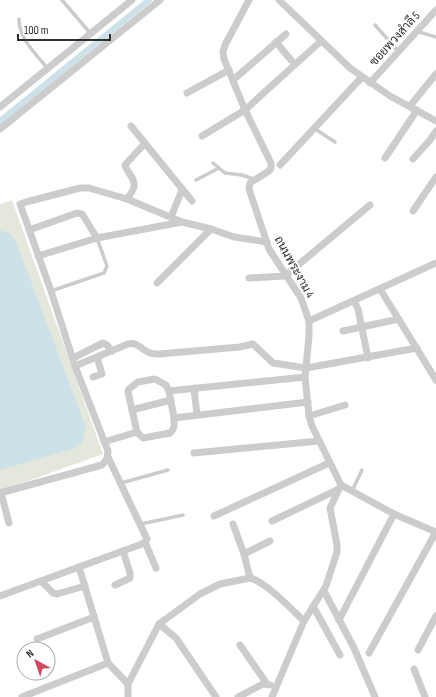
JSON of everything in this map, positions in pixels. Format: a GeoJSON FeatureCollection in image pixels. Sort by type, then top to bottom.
{"type":"FeatureCollection","features":[{"type":"Feature","properties":{"kind":"street"},"geometry":{"type":"LineString","coordinates":[[0,108],[132,0]]}},
{"type":"Feature","properties":{"kind":"street"},"geometry":{"type":"LineString","coordinates":[[0,129],[160,0]]}},
{"type":"Feature","properties":{"kind":"street"},"geometry":{"type":"LineString","coordinates":[[249,0],[225,45],[224,59],[245,110],[271,163],[271,168],[269,171],[254,179]]}},
{"type":"Feature","properties":{"kind":"street"},"geometry":{"type":"LineString","coordinates":[[279,0],[350,68],[370,83],[436,121]]}},
{"type":"Feature","properties":{"kind":"street","name":"ซอยพวงสำลี 5"},"geometry":{"type":"LineString","coordinates":[[370,83],[415,31],[436,10]]}},
{"type":"Feature","properties":{"kind":"street"},"geometry":{"type":"LineString","coordinates":[[233,80],[286,34]]}},
{"type":"Feature","properties":{"kind":"street"},"geometry":{"type":"LineString","coordinates":[[202,136],[245,110],[321,41]]}},
{"type":"Feature","properties":{"kind":"street"},"geometry":{"type":"LineString","coordinates":[[276,42],[292,60]]}},
{"type":"Feature","properties":{"kind":"street"},"geometry":{"type":"LineString","coordinates":[[187,93],[229,70]]}},
{"type":"Feature","properties":{"kind":"street"},"geometry":{"type":"LineString","coordinates":[[410,106],[436,74]]}},
{"type":"Feature","properties":{"kind":"street"},"geometry":{"type":"LineString","coordinates":[[280,165],[362,77]]}},
{"type":"Feature","properties":{"kind":"street"},"geometry":{"type":"LineString","coordinates":[[385,158],[417,110]]}},
{"type":"Feature","properties":{"kind":"street"},"geometry":{"type":"LineString","coordinates":[[131,126],[192,201]]}},
{"type":"Feature","properties":{"kind":"street"},"geometry":{"type":"LineString","coordinates":[[413,159],[436,131]]}},
{"type":"Feature","properties":{"kind":"street"},"geometry":{"type":"LineString","coordinates":[[128,199],[135,183],[125,168],[125,165],[145,143]]}},
{"type":"Feature","properties":{"kind":"street"},"geometry":{"type":"LineString","coordinates":[[413,211],[436,176]]}},
{"type":"Feature","properties":{"kind":"street","name":"ถนนพระงาม 4"},"geometry":{"type":"LineString","coordinates":[[254,179],[250,183],[249,188],[268,249],[301,298],[309,321],[305,377],[309,416],[340,487],[394,514],[436,532]]}},
{"type":"Feature","properties":{"kind":"street"},"geometry":{"type":"LineString","coordinates":[[156,568],[146,542],[147,539],[108,457],[108,451],[75,366],[51,291],[20,204],[80,188],[89,188],[128,199],[182,222],[211,229],[234,237],[267,242]]}},
{"type":"Feature","properties":{"kind":"street"},"geometry":{"type":"LineString","coordinates":[[172,217],[182,190]]}},
{"type":"Feature","properties":{"kind":"street"},"geometry":{"type":"LineString","coordinates":[[249,278],[285,276],[370,205]]}},
{"type":"Feature","properties":{"kind":"street"},"geometry":{"type":"LineString","coordinates":[[29,230],[77,213],[82,214],[97,238]]}},
{"type":"Feature","properties":{"kind":"street"},"geometry":{"type":"LineString","coordinates":[[38,256],[97,238],[182,222]]}},
{"type":"Feature","properties":{"kind":"street"},"geometry":{"type":"LineString","coordinates":[[157,283],[211,229]]}},
{"type":"Feature","properties":{"kind":"street"},"geometry":{"type":"LineString","coordinates":[[309,321],[436,263]]}},
{"type":"Feature","properties":{"kind":"street"},"geometry":{"type":"LineString","coordinates":[[380,289],[436,380]]}},
{"type":"Feature","properties":{"kind":"street"},"geometry":{"type":"LineString","coordinates":[[354,301],[358,309],[368,358]]}},
{"type":"Feature","properties":{"kind":"street"},"geometry":{"type":"LineString","coordinates":[[343,331],[399,318]]}},
{"type":"Feature","properties":{"kind":"street"},"geometry":{"type":"LineString","coordinates":[[75,366],[133,343],[139,345],[146,352],[152,354],[240,347],[253,344],[273,363],[306,368],[417,348]]}},
{"type":"Feature","properties":{"kind":"street"},"geometry":{"type":"LineString","coordinates":[[73,358],[103,344],[112,351]]}},
{"type":"Feature","properties":{"kind":"street"},"geometry":{"type":"LineString","coordinates":[[93,377],[102,374],[97,357]]}},
{"type":"Feature","properties":{"kind":"street"},"geometry":{"type":"LineString","coordinates":[[169,391],[305,377]]}},
{"type":"Feature","properties":{"kind":"street"},"geometry":{"type":"LineString","coordinates":[[155,379],[166,385],[169,391],[175,426],[173,430],[170,433],[143,438],[137,432],[128,392],[129,389],[134,384],[155,379]]}},
{"type":"Feature","properties":{"kind":"street"},"geometry":{"type":"LineString","coordinates":[[194,388],[197,415]]}},
{"type":"Feature","properties":{"kind":"street"},"geometry":{"type":"LineString","coordinates":[[132,410],[171,400]]}},
{"type":"Feature","properties":{"kind":"street"},"geometry":{"type":"LineString","coordinates":[[174,418],[308,402]]}},
{"type":"Feature","properties":{"kind":"street"},"geometry":{"type":"LineString","coordinates":[[309,416],[345,405]]}},
{"type":"Feature","properties":{"kind":"street"},"geometry":{"type":"LineString","coordinates":[[104,442],[137,432]]}},
{"type":"Feature","properties":{"kind":"street"},"geometry":{"type":"LineString","coordinates":[[194,453],[319,441]]}},
{"type":"Feature","properties":{"kind":"street"},"geometry":{"type":"LineString","coordinates":[[9,523],[0,493],[102,465],[108,457]]}},
{"type":"Feature","properties":{"kind":"street"},"geometry":{"type":"LineString","coordinates":[[214,516],[329,463]]}},
{"type":"Feature","properties":{"kind":"street"},"geometry":{"type":"LineString","coordinates":[[272,521],[340,487]]}},
{"type":"Feature","properties":{"kind":"street"},"geometry":{"type":"LineString","coordinates":[[272,697],[304,621],[324,591],[337,552],[330,508],[340,487]]}},
{"type":"Feature","properties":{"kind":"street"},"geometry":{"type":"LineString","coordinates":[[339,620],[394,514]]}},
{"type":"Feature","properties":{"kind":"street"},"geometry":{"type":"LineString","coordinates":[[233,524],[244,554],[250,578]]}},
{"type":"Feature","properties":{"kind":"street"},"geometry":{"type":"LineString","coordinates":[[369,653],[436,532]]}},
{"type":"Feature","properties":{"kind":"street"},"geometry":{"type":"LineString","coordinates":[[244,554],[270,541]]}},
{"type":"Feature","properties":{"kind":"street"},"geometry":{"type":"LineString","coordinates":[[0,596],[146,542]]}},
{"type":"Feature","properties":{"kind":"street"},"geometry":{"type":"LineString","coordinates":[[114,585],[130,578],[130,573],[123,551]]}},
{"type":"Feature","properties":{"kind":"street"},"geometry":{"type":"LineString","coordinates":[[79,567],[108,663],[128,684]]}},
{"type":"Feature","properties":{"kind":"street"},"geometry":{"type":"LineString","coordinates":[[128,697],[128,684],[159,624],[200,594],[220,584],[250,578],[255,579],[264,585],[304,621]]}},
{"type":"Feature","properties":{"kind":"street"},"geometry":{"type":"LineString","coordinates":[[41,581],[53,593],[57,594],[85,586]]}},
{"type":"Feature","properties":{"kind":"street"},"geometry":{"type":"LineString","coordinates":[[324,591],[354,648],[374,697]]}},
{"type":"Feature","properties":{"kind":"street"},"geometry":{"type":"LineString","coordinates":[[313,606],[340,655]]}},
{"type":"Feature","properties":{"kind":"street"},"geometry":{"type":"LineString","coordinates":[[418,650],[436,616]]}},
{"type":"Feature","properties":{"kind":"street"},"geometry":{"type":"LineString","coordinates":[[37,639],[94,617]]}},
{"type":"Feature","properties":{"kind":"street"},"geometry":{"type":"LineString","coordinates":[[159,624],[176,638],[216,697]]}},
{"type":"Feature","properties":{"kind":"street"},"geometry":{"type":"LineString","coordinates":[[240,645],[267,684],[275,688]]}},
{"type":"Feature","properties":{"kind":"street"},"geometry":{"type":"LineString","coordinates":[[22,697],[108,663]]}},
{"type":"Feature","properties":{"kind":"street"},"geometry":{"type":"LineString","coordinates":[[414,669],[425,697]]}},
{"type":"Feature","properties":{"kind":"street"},"geometry":{"type":"LineString","coordinates":[[238,697],[263,684],[267,684]]}},
{"type":"Feature","properties":{"kind":"lane"},"geometry":{"type":"LineString","coordinates":[[62,0],[91,34]]}},
{"type":"Feature","properties":{"kind":"lane"},"geometry":{"type":"LineString","coordinates":[[19,19],[19,28],[23,37],[48,69]]}},
{"type":"Feature","properties":{"kind":"lane"},"geometry":{"type":"LineString","coordinates":[[375,25],[398,51]]}},
{"type":"Feature","properties":{"kind":"lane"},"geometry":{"type":"LineString","coordinates":[[415,31],[436,37]]}},
{"type":"Feature","properties":{"kind":"lane"},"geometry":{"type":"LineString","coordinates":[[315,129],[335,142]]}},
{"type":"Feature","properties":{"kind":"lane"},"geometry":{"type":"LineString","coordinates":[[213,163],[225,173],[242,175],[254,179]]}},
{"type":"Feature","properties":{"kind":"lane"},"geometry":{"type":"LineString","coordinates":[[196,180],[219,168]]}},
{"type":"Feature","properties":{"kind":"lane"},"geometry":{"type":"LineString","coordinates":[[51,291],[104,273],[107,266],[97,238]]}},
{"type":"Feature","properties":{"kind":"lane"},"geometry":{"type":"LineString","coordinates":[[121,483],[168,470]]}},
{"type":"Feature","properties":{"kind":"lane"},"geometry":{"type":"LineString","coordinates":[[352,492],[362,470]]}},
{"type":"Feature","properties":{"kind":"lane"},"geometry":{"type":"LineString","coordinates":[[140,525],[183,515]]}},
{"type":"Feature","properties":{"kind":"shaded area"},"geometry":{"type":"Polygon","coordinates":[[[12,200],[103,454],[0,491],[0,204],[12,200]]]}},
{"type":"Feature","properties":{"kind":"shaded area"},"geometry":{"type":"Polygon","coordinates":[[[0,230],[9,233],[16,242],[86,427],[82,442],[75,448],[0,470],[0,230]]]}},
{"type":"Feature","properties":{"kind":"waterway"},"geometry":{"type":"LineString","coordinates":[[0,121],[149,0]]}}]}
